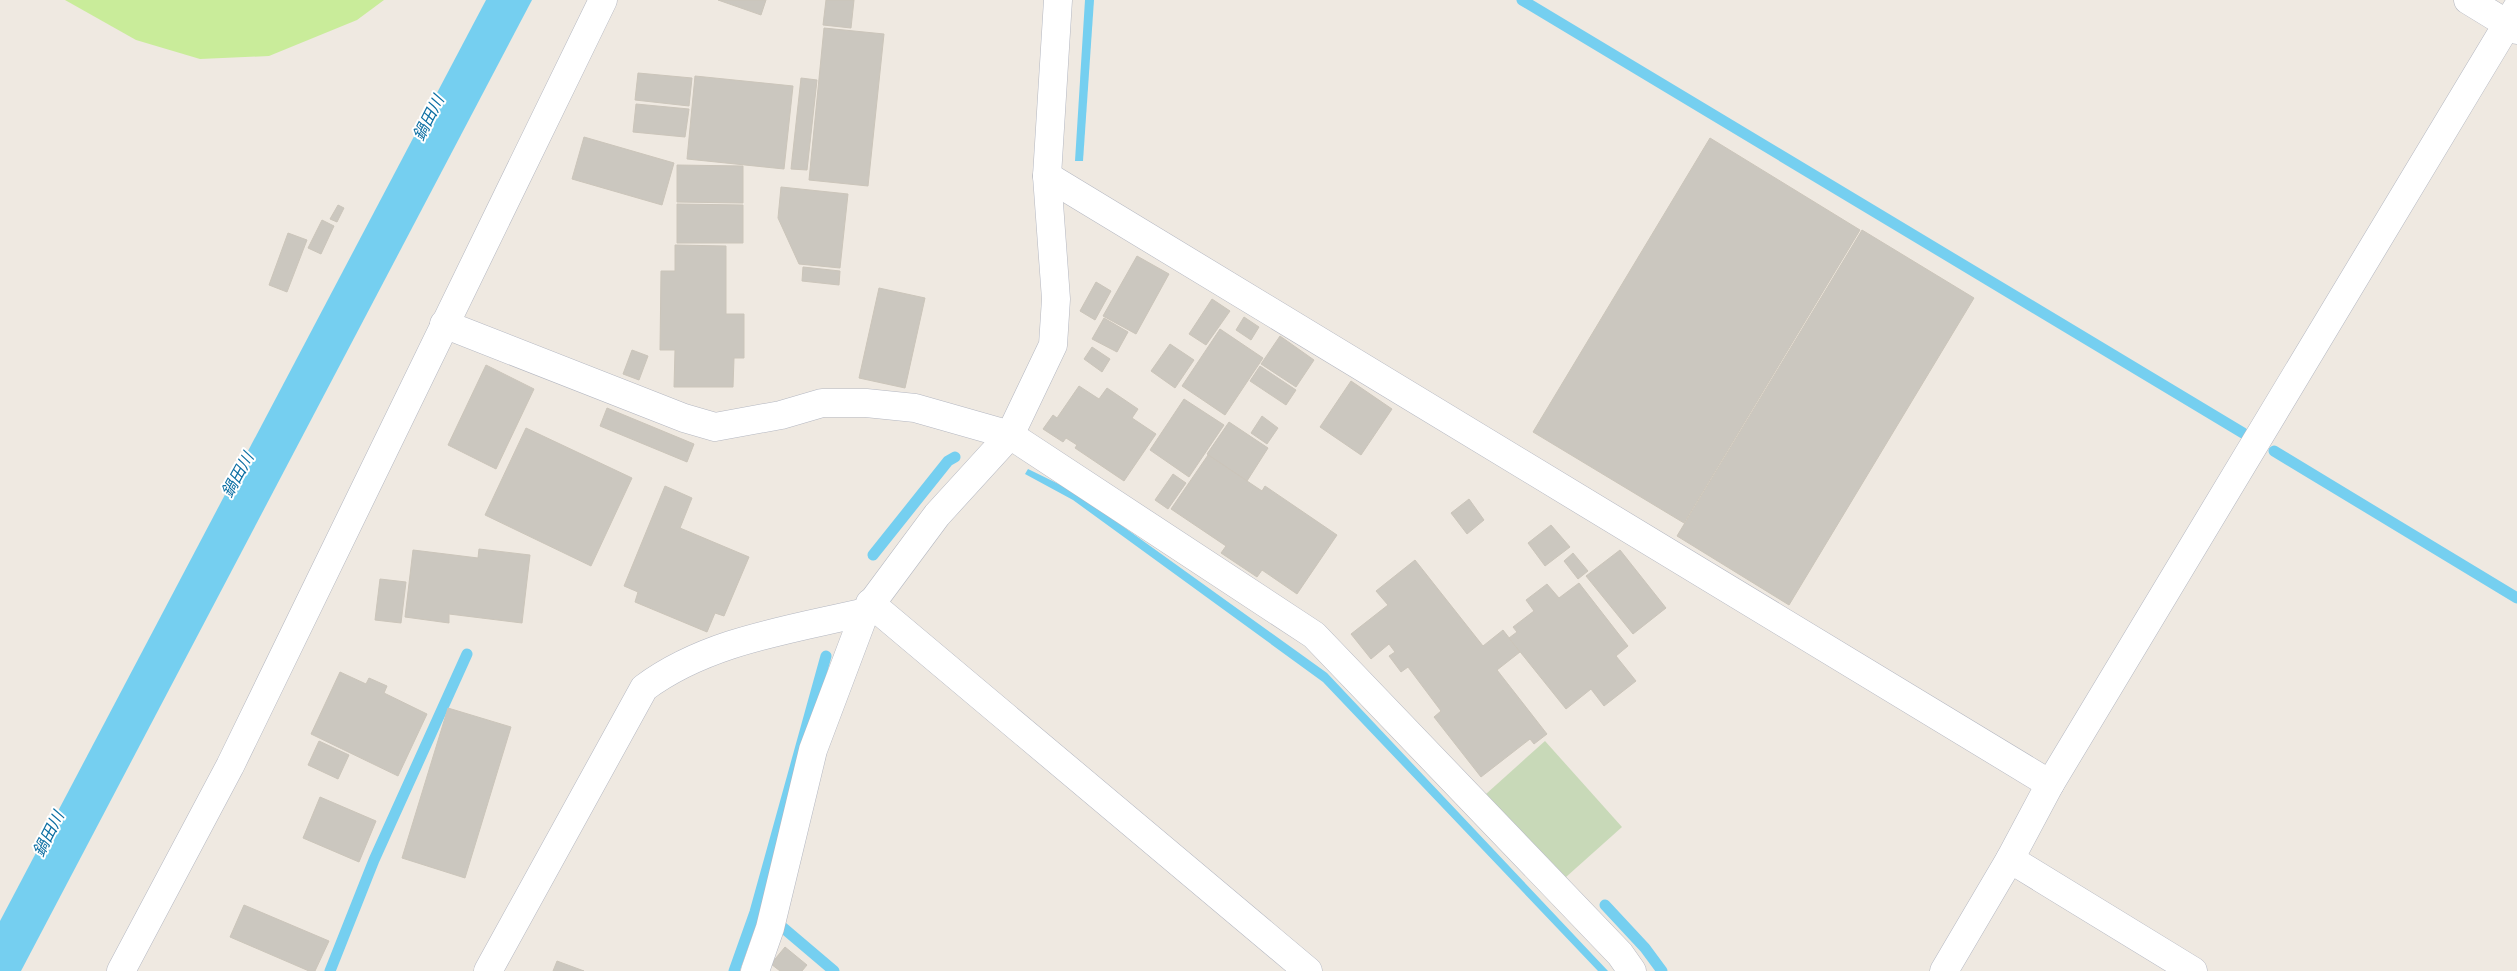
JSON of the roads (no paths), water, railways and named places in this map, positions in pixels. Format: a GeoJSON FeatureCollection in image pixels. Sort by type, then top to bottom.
{"type":"FeatureCollection","features":[{"type":"Feature","properties":{"kind":"street"},"geometry":{"type":"LineString","coordinates":[[121,971],[230,766],[603,0]]}},
{"type":"Feature","properties":{"kind":"street"},"geometry":{"type":"LineString","coordinates":[[755,971],[770,928],[813,750],[868,608],[937,515],[1010,434],[1053,345],[1056,299],[1047,176],[1058,0]]}},
{"type":"Feature","properties":{"kind":"street"},"geometry":{"type":"LineString","coordinates":[[1944,971],[2010,859],[2050,784],[2514,20],[2468,0]]}},
{"type":"Feature","properties":{"kind":"street"},"geometry":{"type":"LineString","coordinates":[[1047,176],[2050,784]]}},
{"type":"Feature","properties":{"kind":"street"},"geometry":{"type":"LineString","coordinates":[[444,324],[684,418],[715,427],[781,415],[822,403],[866,403],[915,408],[1010,434],[1314,634],[1620,954],[1632,971]]}},
{"type":"Feature","properties":{"kind":"street"},"geometry":{"type":"LineString","coordinates":[[488,971],[644,688],[667,671],[713,650],[868,608]]}},
{"type":"Feature","properties":{"kind":"street"},"geometry":{"type":"LineString","coordinates":[[868,608],[1308,971]]}},
{"type":"Feature","properties":{"kind":"street"},"geometry":{"type":"LineString","coordinates":[[2010,859],[2194,971]]}},
{"type":"Feature","properties":{"kind":"water","name":"鍋田川"},"geometry":{"type":"Polygon","coordinates":[[[486,0],[532,0],[21,971],[0,971],[0,921],[486,0]]]}},
{"type":"Feature","properties":{"kind":"water"},"geometry":{"type":"Polygon","coordinates":[[[1085,0],[1094,0],[1083,161],[1075,161],[1085,0]]]}},
{"type":"Feature","properties":{"kind":"water"},"geometry":{"type":"Polygon","coordinates":[[[1028,469],[1075,492],[1327,673],[1608,971],[1598,971],[1323,682],[1073,500],[1025,474],[1028,469]]]}},
{"type":"Feature","properties":{"kind":"waterway"},"geometry":{"type":"LineString","coordinates":[[1522,0],[2243,433]]}},
{"type":"Feature","properties":{"kind":"waterway"},"geometry":{"type":"LineString","coordinates":[[2274,451],[2517,598]]}},
{"type":"Feature","properties":{"kind":"waterway"},"geometry":{"type":"LineString","coordinates":[[873,555],[948,461],[955,457]]}},
{"type":"Feature","properties":{"kind":"waterway"},"geometry":{"type":"LineString","coordinates":[[330,971],[374,860],[467,654]]}},
{"type":"Feature","properties":{"kind":"waterway"},"geometry":{"type":"LineString","coordinates":[[734,971],[755,912],[826,656]]}},
{"type":"Feature","properties":{"kind":"waterway"},"geometry":{"type":"LineString","coordinates":[[1605,905],[1645,948],[1662,971]]}},
{"type":"Feature","properties":{"kind":"waterway"},"geometry":{"type":"LineString","coordinates":[[781,926],[834,971]]}}]}
